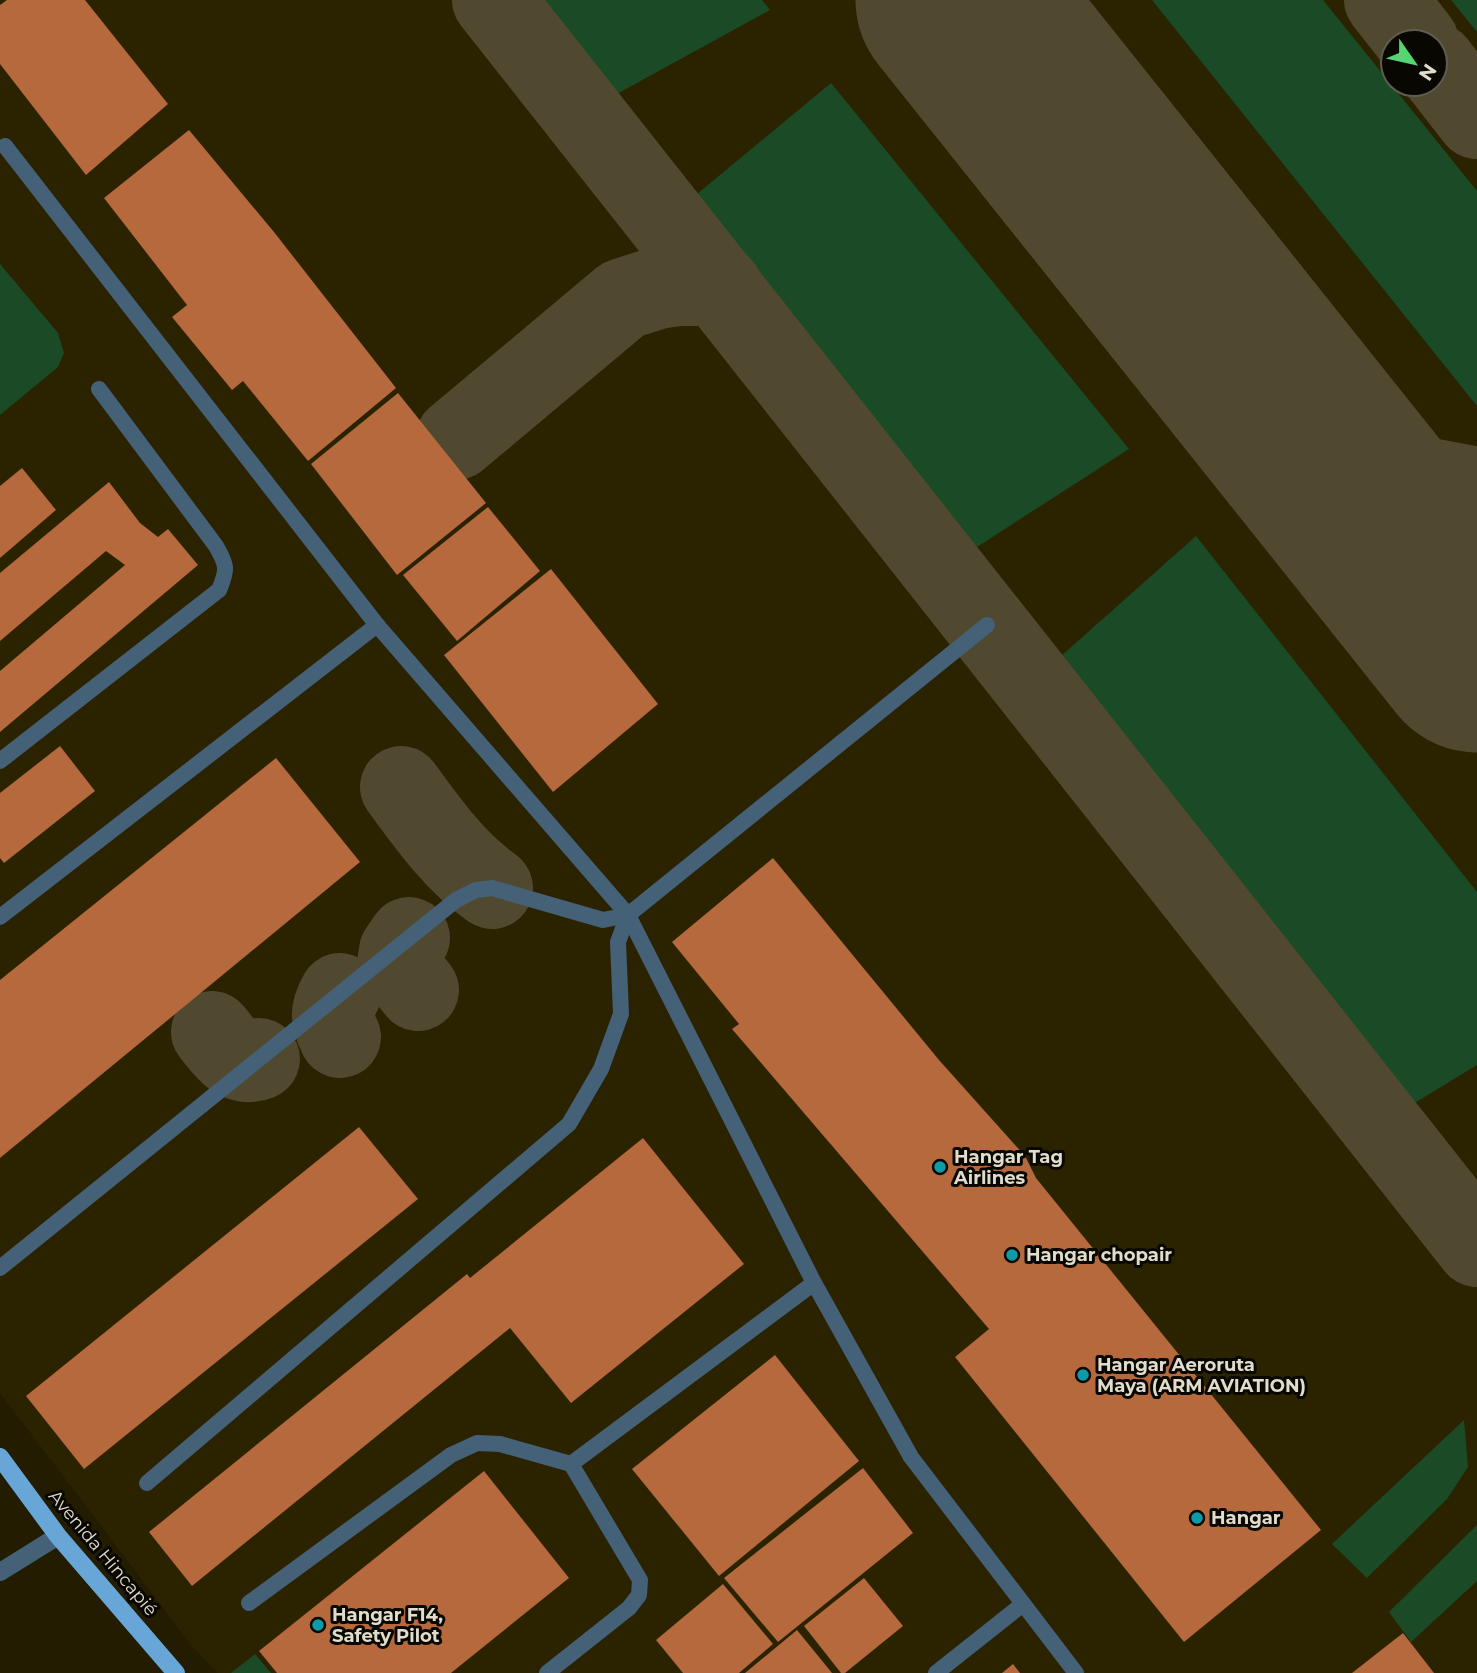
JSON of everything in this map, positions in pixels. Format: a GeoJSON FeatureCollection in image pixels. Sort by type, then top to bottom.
{"type":"FeatureCollection","features":[{"type":"Feature","properties":{"kind":"main road","name":"Avenida Hincapié"},"geometry":{"type":"LineString","coordinates":[[0,1457],[58,1536],[176,1673]]}},
{"type":"Feature","properties":{"kind":"street"},"geometry":{"type":"LineString","coordinates":[[0,1572],[58,1536]]}},
{"type":"Feature","properties":{"kind":"lane"},"geometry":{"type":"LineString","coordinates":[[5,146],[377,625],[628,915],[814,1283],[911,1457],[1076,1673]]}},
{"type":"Feature","properties":{"kind":"lane"},"geometry":{"type":"LineString","coordinates":[[0,761],[219,590],[225,575],[226,564],[216,546],[99,389]]}},
{"type":"Feature","properties":{"kind":"lane"},"geometry":{"type":"LineString","coordinates":[[0,917],[377,625]]}},
{"type":"Feature","properties":{"kind":"lane"},"geometry":{"type":"LineString","coordinates":[[0,1268],[456,900],[476,890],[492,888],[603,920],[628,915],[987,625]]}},
{"type":"Feature","properties":{"kind":"lane"},"geometry":{"type":"LineString","coordinates":[[147,1483],[569,1124],[601,1069],[621,1014],[618,942],[628,915]]}},
{"type":"Feature","properties":{"kind":"lane"},"geometry":{"type":"LineString","coordinates":[[571,1464],[814,1283]]}},
{"type":"Feature","properties":{"kind":"lane"},"geometry":{"type":"LineString","coordinates":[[249,1603],[451,1455],[477,1443],[500,1444],[571,1464],[640,1580],[639,1595],[629,1608],[547,1673]]}},
{"type":"Feature","properties":{"kind":"lane"},"geometry":{"type":"LineString","coordinates":[[936,1673],[1023,1604]]}},
{"type":"Feature","properties":{"kind":"shaded area"},"geometry":{"type":"Polygon","coordinates":[[[0,0],[1477,0],[1477,1673],[217,1673],[192,1646],[0,1393],[0,0]]]}},
{"type":"Feature","properties":{"kind":"green space"},"geometry":{"type":"Polygon","coordinates":[[[538,0],[762,0],[770,10],[615,95],[538,0]]]}},
{"type":"Feature","properties":{"kind":"green space"},"geometry":{"type":"Polygon","coordinates":[[[1152,0],[1323,0],[1379,69],[1379,98],[1402,98],[1477,191],[1477,406],[1152,0]]]}},
{"type":"Feature","properties":{"kind":"green space"},"geometry":{"type":"Polygon","coordinates":[[[1451,0],[1477,0],[1477,32],[1451,0]]]}},
{"type":"Feature","properties":{"kind":"green space"},"geometry":{"type":"Polygon","coordinates":[[[831,83],[1129,449],[977,547],[697,194],[831,83]]]}},
{"type":"Feature","properties":{"kind":"green space"},"geometry":{"type":"Polygon","coordinates":[[[0,264],[58,333],[64,353],[58,367],[0,415],[0,264]]]}},
{"type":"Feature","properties":{"kind":"green space"},"geometry":{"type":"Polygon","coordinates":[[[1196,536],[1477,892],[1477,1065],[1413,1104],[1060,657],[1196,536]]]}},
{"type":"Feature","properties":{"kind":"green space"},"geometry":{"type":"Polygon","coordinates":[[[1464,1420],[1468,1467],[1447,1499],[1367,1578],[1332,1544],[1464,1420]]]}},
{"type":"Feature","properties":{"kind":"green space"},"geometry":{"type":"Polygon","coordinates":[[[1477,1525],[1477,1581],[1411,1642],[1389,1612],[1477,1525]]]}},
{"type":"Feature","properties":{"kind":"green space"},"geometry":{"type":"Polygon","coordinates":[[[255,1654],[271,1673],[231,1673],[255,1654]]]}},
{"type":"Feature","properties":{"kind":"building"},"geometry":{"type":"Polygon","coordinates":[[[7,0],[85,0],[168,104],[86,175],[0,64],[0,5],[7,0]]]}},
{"type":"Feature","properties":{"kind":"building"},"geometry":{"type":"Polygon","coordinates":[[[189,130],[274,232],[396,388],[308,461],[243,381],[232,390],[172,317],[187,305],[104,198],[189,130]]]}},
{"type":"Feature","properties":{"kind":"building"},"geometry":{"type":"Polygon","coordinates":[[[398,393],[486,503],[397,575],[311,464],[398,393]]]}},
{"type":"Feature","properties":{"kind":"building"},"geometry":{"type":"Polygon","coordinates":[[[22,468],[56,510],[0,558],[0,486],[22,468]]]}},
{"type":"Feature","properties":{"kind":"building"},"geometry":{"type":"Polygon","coordinates":[[[109,482],[140,523],[158,537],[168,529],[198,565],[0,732],[0,671],[125,565],[106,551],[0,641],[0,573],[109,482]]]}},
{"type":"Feature","properties":{"kind":"building"},"geometry":{"type":"Polygon","coordinates":[[[488,507],[540,571],[457,641],[403,575],[488,507]]]}},
{"type":"Feature","properties":{"kind":"building"},"geometry":{"type":"Polygon","coordinates":[[[551,569],[658,704],[553,792],[444,655],[551,569]]]}},
{"type":"Feature","properties":{"kind":"building"},"geometry":{"type":"Polygon","coordinates":[[[60,746],[95,791],[4,863],[0,858],[0,793],[60,746]]]}},
{"type":"Feature","properties":{"kind":"building"},"geometry":{"type":"Polygon","coordinates":[[[276,758],[360,862],[0,1158],[0,980],[276,758]]]}},
{"type":"Feature","properties":{"kind":"building"},"geometry":{"type":"Polygon","coordinates":[[[773,858],[939,1060],[1025,1156],[1036,1178],[1321,1530],[1184,1642],[955,1357],[989,1329],[732,1029],[739,1024],[672,942],[773,858]]]}},
{"type":"Feature","properties":{"kind":"building"},"geometry":{"type":"Polygon","coordinates":[[[359,1127],[418,1199],[84,1469],[26,1396],[359,1127]]]}},
{"type":"Feature","properties":{"kind":"building"},"geometry":{"type":"Polygon","coordinates":[[[643,1138],[744,1264],[571,1403],[510,1328],[192,1586],[149,1532],[467,1274],[470,1278],[643,1138]]]}},
{"type":"Feature","properties":{"kind":"building"},"geometry":{"type":"Polygon","coordinates":[[[775,1355],[859,1461],[719,1576],[632,1469],[775,1355]]]}},
{"type":"Feature","properties":{"kind":"building"},"geometry":{"type":"Polygon","coordinates":[[[863,1468],[913,1533],[778,1642],[724,1578],[863,1468]]]}},
{"type":"Feature","properties":{"kind":"building"},"geometry":{"type":"Polygon","coordinates":[[[484,1471],[569,1578],[451,1673],[277,1673],[259,1651],[484,1471]]]}},
{"type":"Feature","properties":{"kind":"building"},"geometry":{"type":"Polygon","coordinates":[[[864,1578],[903,1626],[845,1673],[841,1673],[804,1626],[864,1578]]]}},
{"type":"Feature","properties":{"kind":"building"},"geometry":{"type":"Polygon","coordinates":[[[723,1584],[773,1644],[739,1673],[683,1673],[656,1640],[723,1584]]]}},
{"type":"Feature","properties":{"kind":"building"},"geometry":{"type":"Polygon","coordinates":[[[797,1630],[832,1673],[745,1673],[797,1630]]]}},
{"type":"Feature","properties":{"kind":"building"},"geometry":{"type":"Polygon","coordinates":[[[1403,1633],[1434,1673],[1352,1673],[1403,1633]]]}},
{"type":"Feature","properties":{"kind":"building"},"geometry":{"type":"Polygon","coordinates":[[[1013,1664],[1020,1673],[1002,1673],[1013,1664]]]}},
{"type":"Feature","properties":{"kind":"taxiway"},"geometry":{"type":"LineString","coordinates":[[493,0],[1477,1246]]}},
{"type":"Feature","properties":{"kind":"taxiway"},"geometry":{"type":"LineString","coordinates":[[1385,0],[1407,28]]}},
{"type":"Feature","properties":{"kind":"taxiway"},"geometry":{"type":"LineString","coordinates":[[1449,82],[1477,118]]}},
{"type":"Feature","properties":{"kind":"taxiway"},"geometry":{"type":"LineString","coordinates":[[456,439],[623,299],[658,288],[680,285],[722,288]]}},
{"type":"Feature","properties":{"kind":"taxiway"},"geometry":{"type":"LineString","coordinates":[[1324,459],[1477,488]]}},
{"type":"Feature","properties":{"kind":"taxiway"},"geometry":{"type":"LineString","coordinates":[[1410,566],[1418,535],[1428,514],[1447,499],[1477,488]]}},
{"type":"Feature","properties":{"kind":"taxiway"},"geometry":{"type":"LineString","coordinates":[[401,787],[454,854],[492,888]]}},
{"type":"Feature","properties":{"kind":"taxiway"},"geometry":{"type":"LineString","coordinates":[[409,938],[400,951],[398,965],[418,990]]}},
{"type":"Feature","properties":{"kind":"taxiway"},"geometry":{"type":"LineString","coordinates":[[340,994],[333,1015],[340,1037]]}},
{"type":"Feature","properties":{"kind":"taxiway"},"geometry":{"type":"LineString","coordinates":[[212,1032],[238,1059],[259,1059]]}},
{"type":"Feature","properties":{"kind":"runway"},"geometry":{"type":"LineString","coordinates":[[958,0],[1477,650]]}},
{"type":"Feature","properties":{"kind":"place","name":"Hangar Tag Airlines"},"geometry":{"type":"Point","coordinates":[940,1167]}},
{"type":"Feature","properties":{"kind":"place","name":"Hangar chopair"},"geometry":{"type":"Point","coordinates":[1012,1255]}},
{"type":"Feature","properties":{"kind":"place","name":"Hangar Aeroruta Maya (ARM AVIATION)"},"geometry":{"type":"Point","coordinates":[1083,1375]}},
{"type":"Feature","properties":{"kind":"place","name":"Hangar"},"geometry":{"type":"Point","coordinates":[1197,1518]}},
{"type":"Feature","properties":{"kind":"place","name":"Hangar F14, Safety Pilot"},"geometry":{"type":"Point","coordinates":[318,1625]}}]}
